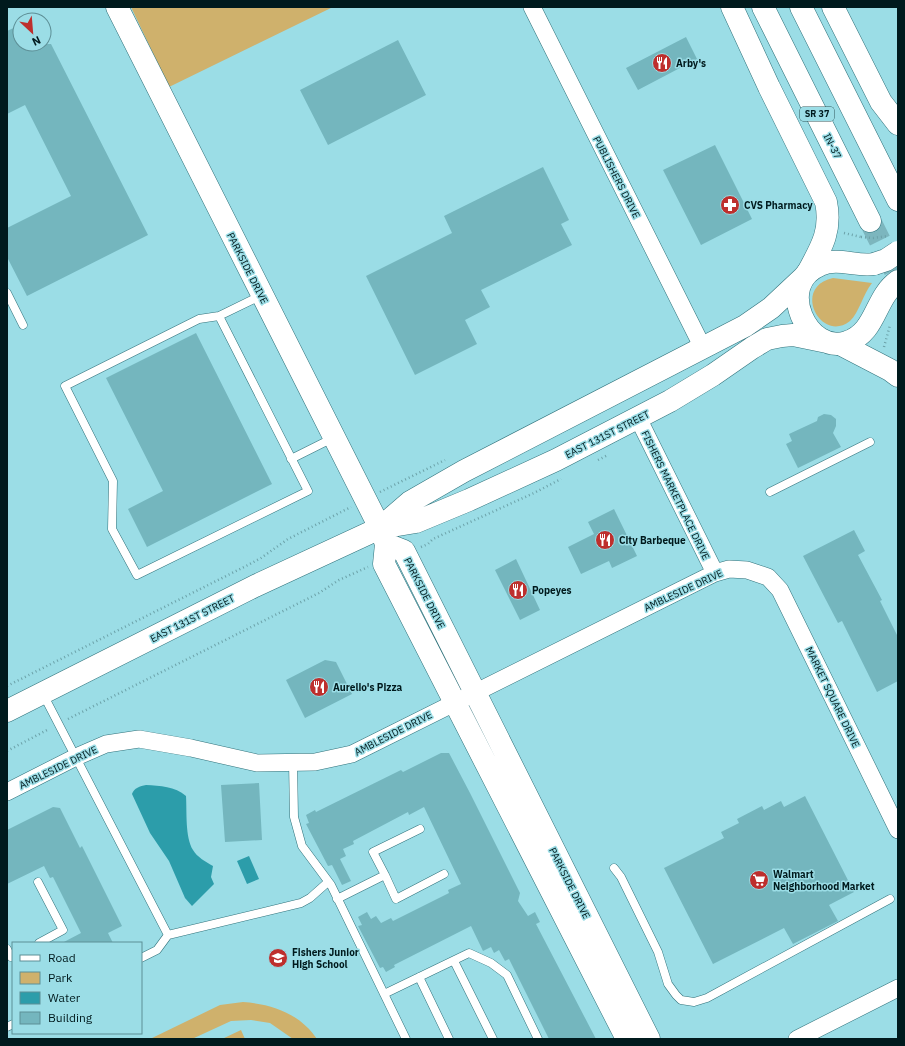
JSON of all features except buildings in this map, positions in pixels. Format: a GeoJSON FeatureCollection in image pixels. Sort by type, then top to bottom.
{"type":"FeatureCollection","features":[{"type":"Feature","properties":{"kind":"main road","name":"PARKSIDE DRIVE"},"geometry":{"type":"LineString","coordinates":[[117,7],[383,536],[384,564],[627,1039]]}},
{"type":"Feature","properties":{"kind":"main road"},"geometry":{"type":"LineString","coordinates":[[732,7],[769,87],[826,202],[828,223],[825,237],[799,288],[798,305],[803,320],[813,333],[890,370],[898,376]]}},
{"type":"Feature","properties":{"kind":"main road","name":"IN-37"},"geometry":{"type":"LineString","coordinates":[[763,7],[865,229]]}},
{"type":"Feature","properties":{"kind":"main road"},"geometry":{"type":"LineString","coordinates":[[801,7],[898,200]]}},
{"type":"Feature","properties":{"kind":"main road"},"geometry":{"type":"LineString","coordinates":[[833,7],[878,96],[898,124]]}},
{"type":"Feature","properties":{"kind":"main road"},"geometry":{"type":"LineString","coordinates":[[806,275],[814,267],[828,262],[860,265],[874,264],[886,260],[895,244]]}},
{"type":"Feature","properties":{"kind":"main road","name":"EAST 131ST STREET"},"geometry":{"type":"LineString","coordinates":[[383,536],[410,502],[441,484],[745,326],[759,317],[806,275]]}},
{"type":"Feature","properties":{"kind":"main road"},"geometry":{"type":"LineString","coordinates":[[834,343],[851,340],[866,329],[871,323],[879,304],[893,286]]}},
{"type":"Feature","properties":{"kind":"main road","name":"EAST 131ST STREET"},"geometry":{"type":"LineString","coordinates":[[7,711],[255,586],[383,536],[469,500],[556,460],[670,401],[767,339],[793,335],[834,343]]}},
{"type":"Feature","properties":{"kind":"main road","name":"PARKSIDE DRIVE"},"geometry":{"type":"LineString","coordinates":[[383,536],[404,551],[649,1039]]}},
{"type":"Feature","properties":{"kind":"street","name":"PUBLISHERS DRIVE"},"geometry":{"type":"LineString","coordinates":[[532,7],[703,348]]}},
{"type":"Feature","properties":{"kind":"street","name":"FISHERS MARKETPLACE DRIVE"},"geometry":{"type":"LineString","coordinates":[[638,418],[714,573]]}},
{"type":"Feature","properties":{"kind":"street","name":"AMBLESIDE DRIVE"},"geometry":{"type":"LineString","coordinates":[[7,792],[76,757],[106,744],[140,740],[191,748],[257,763],[315,762],[352,754],[714,573],[729,569],[747,570],[759,574]]}},
{"type":"Feature","properties":{"kind":"street","name":"MARKET SQUARE DRIVE"},"geometry":{"type":"LineString","coordinates":[[759,574],[768,577],[780,590],[898,830]]}},
{"type":"Feature","properties":{"kind":"street"},"geometry":{"type":"LineString","coordinates":[[797,1039],[898,988]]}},
{"type":"Feature","properties":{"kind":"lane"},"geometry":{"type":"LineString","coordinates":[[7,293],[23,325]]}},
{"type":"Feature","properties":{"kind":"lane"},"geometry":{"type":"LineString","coordinates":[[219,316],[308,491],[137,575],[112,530],[113,481],[65,386],[199,319],[219,316],[262,295]]}},
{"type":"Feature","properties":{"kind":"lane"},"geometry":{"type":"LineString","coordinates":[[291,459],[334,438]]}},
{"type":"Feature","properties":{"kind":"lane"},"geometry":{"type":"LineString","coordinates":[[770,492],[870,442]]}},
{"type":"Feature","properties":{"kind":"lane"},"geometry":{"type":"LineString","coordinates":[[43,693],[168,935]]}},
{"type":"Feature","properties":{"kind":"lane"},"geometry":{"type":"LineString","coordinates":[[293,762],[294,817],[302,846],[328,882],[406,1039]]}},
{"type":"Feature","properties":{"kind":"lane"},"geometry":{"type":"LineString","coordinates":[[420,829],[374,852],[396,898],[444,874]]}},
{"type":"Feature","properties":{"kind":"lane"},"geometry":{"type":"LineString","coordinates":[[614,868],[621,877],[658,952],[668,984],[676,995],[682,1000],[694,1002],[714,994],[890,899]]}},
{"type":"Feature","properties":{"kind":"lane"},"geometry":{"type":"LineString","coordinates":[[337,899],[385,875]]}},
{"type":"Feature","properties":{"kind":"lane"},"geometry":{"type":"LineString","coordinates":[[38,882],[63,930],[40,942]]}},
{"type":"Feature","properties":{"kind":"lane"},"geometry":{"type":"LineString","coordinates":[[142,958],[158,950],[168,935],[301,903],[310,898],[328,882]]}},
{"type":"Feature","properties":{"kind":"lane"},"geometry":{"type":"LineString","coordinates":[[7,949],[12,956]]}},
{"type":"Feature","properties":{"kind":"lane"},"geometry":{"type":"LineString","coordinates":[[384,994],[469,953],[491,963],[507,975],[538,1039]]}},
{"type":"Feature","properties":{"kind":"lane"},"geometry":{"type":"LineString","coordinates":[[454,960],[493,1039]]}},
{"type":"Feature","properties":{"kind":"lane"},"geometry":{"type":"LineString","coordinates":[[419,977],[449,1039]]}},
{"type":"Feature","properties":{"kind":"path"},"geometry":{"type":"LineString","coordinates":[[843,233],[865,229],[873,238],[895,244]]}},
{"type":"Feature","properties":{"kind":"path"},"geometry":{"type":"LineString","coordinates":[[882,351],[891,323]]}},
{"type":"Feature","properties":{"kind":"path"},"geometry":{"type":"LineString","coordinates":[[7,686],[248,565],[261,558],[288,539],[451,457]]}},
{"type":"Feature","properties":{"kind":"path"},"geometry":{"type":"LineString","coordinates":[[7,751],[319,593],[339,580],[370,567]]}},
{"type":"Feature","properties":{"kind":"green space"},"geometry":{"type":"Polygon","coordinates":[[[131,7],[333,7],[169,87],[131,7]]]}},
{"type":"Feature","properties":{"kind":"green space"},"geometry":{"type":"Polygon","coordinates":[[[833,278],[872,283],[853,318],[839,326],[829,325],[821,320],[815,312],[812,302],[814,292],[820,283],[833,278]]]}},
{"type":"Feature","properties":{"kind":"green space"},"geometry":{"type":"Polygon","coordinates":[[[243,1002],[265,1005],[285,1012],[302,1023],[317,1039],[293,1039],[270,1023],[251,1020],[231,1021],[192,1039],[150,1039],[220,1005],[243,1002]]]}},
{"type":"Feature","properties":{"kind":"green space"},"geometry":{"type":"Polygon","coordinates":[[[241,1030],[245,1039],[222,1039],[241,1030]]]}},
{"type":"Feature","properties":{"kind":"water"},"geometry":{"type":"Polygon","coordinates":[[[146,785],[172,788],[186,796],[190,845],[197,855],[213,866],[211,877],[214,884],[192,906],[185,898],[169,861],[150,833],[132,794],[134,790],[146,785]]]}},
{"type":"Feature","properties":{"kind":"water"},"geometry":{"type":"Polygon","coordinates":[[[249,856],[259,879],[247,884],[237,861],[249,856]]]}},
{"type":"Feature","properties":{"kind":"tunnel"},"geometry":{"type":"LineString","coordinates":[[870,221],[898,277]]}},
{"type":"Feature","properties":{"kind":"place","name":"Arby's"},"geometry":{"type":"Point","coordinates":[662,63]}},
{"type":"Feature","properties":{"kind":"place","name":"CVS Pharmacy"},"geometry":{"type":"Point","coordinates":[730,205]}},
{"type":"Feature","properties":{"kind":"place","name":"City Barbeque"},"geometry":{"type":"Point","coordinates":[605,540]}},
{"type":"Feature","properties":{"kind":"place","name":"Popeyes"},"geometry":{"type":"Point","coordinates":[518,590]}},
{"type":"Feature","properties":{"kind":"place","name":"Aurelio's Pizza"},"geometry":{"type":"Point","coordinates":[319,687]}},
{"type":"Feature","properties":{"kind":"place","name":"Walmart Neighborhood Market"},"geometry":{"type":"Point","coordinates":[759,880]}},
{"type":"Feature","properties":{"kind":"place","name":"Fishers Junior High School"},"geometry":{"type":"Point","coordinates":[278,958]}}]}
